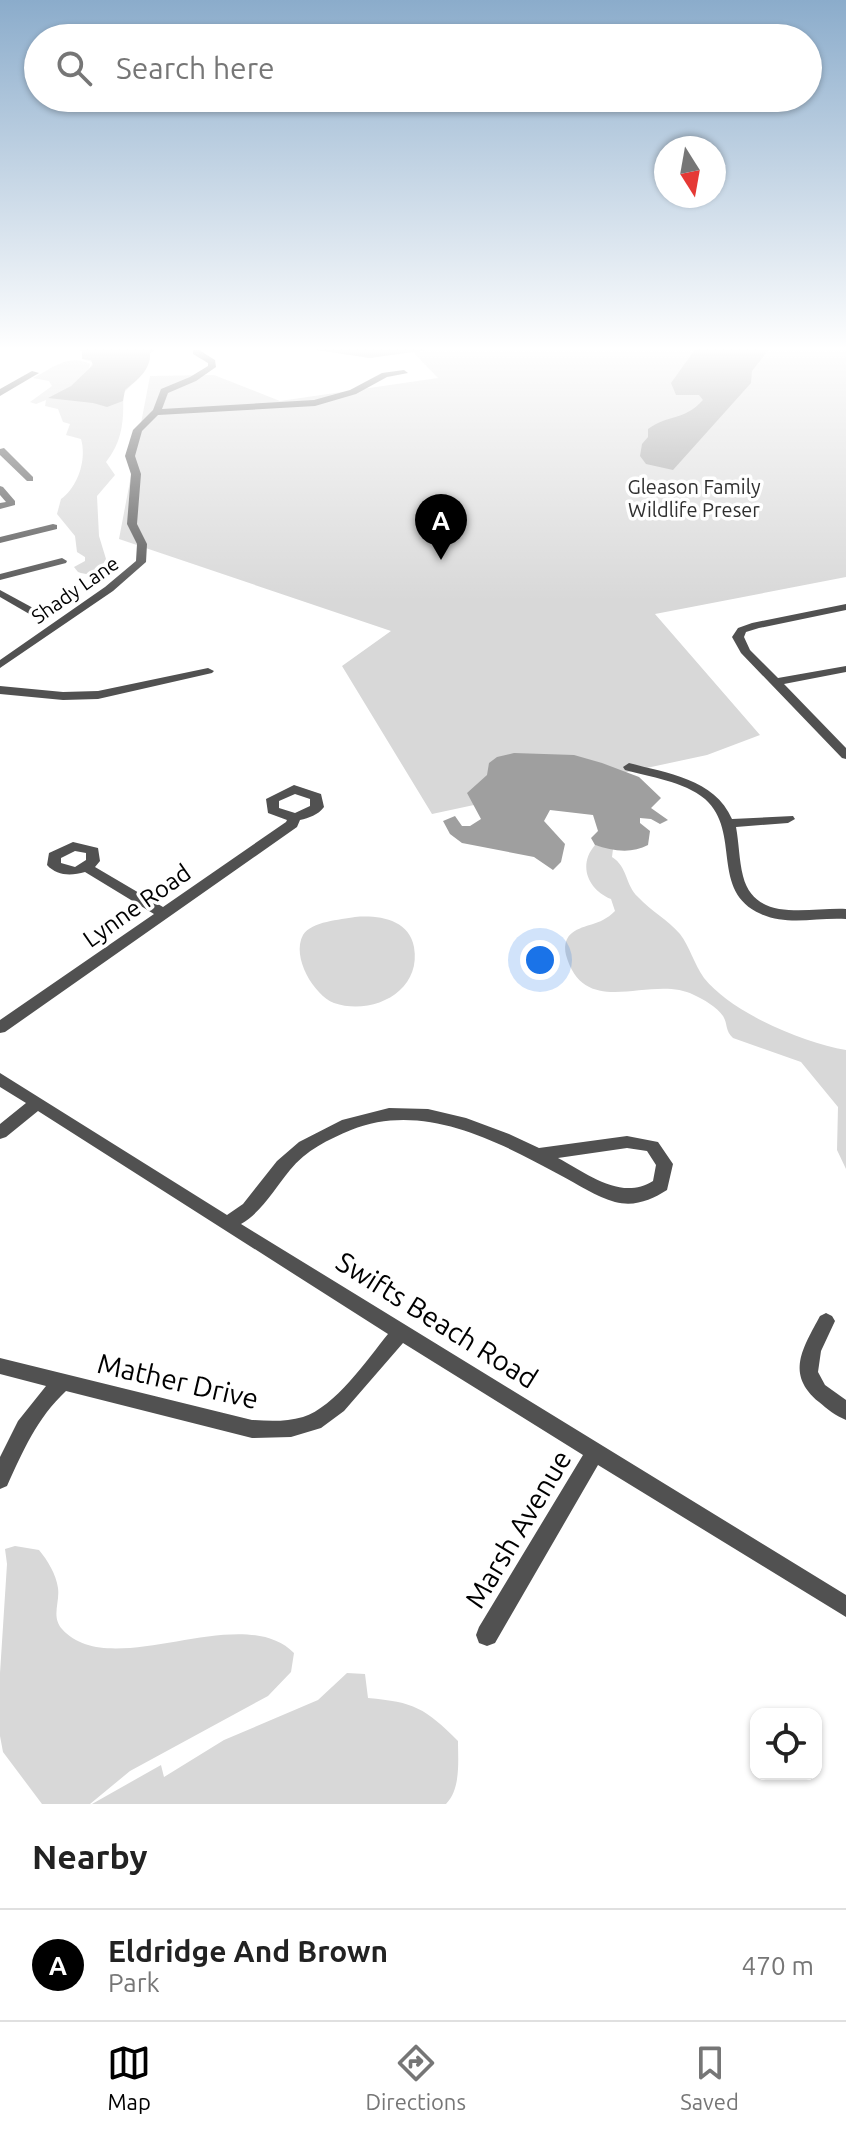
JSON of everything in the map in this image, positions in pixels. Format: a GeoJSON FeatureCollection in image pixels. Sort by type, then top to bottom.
{"type":"FeatureCollection","features":[{"type":"Feature","properties":{"kind":"street","name":"Shady Lane"},"geometry":{"type":"LineString","coordinates":[[0,665],[109,589],[141,562],[142,544],[132,524],[136,474],[130,456],[137,432]]}},
{"type":"Feature","properties":{"kind":"street"},"geometry":{"type":"LineString","coordinates":[[0,452],[4,451],[30,479]]}},
{"type":"Feature","properties":{"kind":"street"},"geometry":{"type":"LineString","coordinates":[[0,489],[12,503],[0,506]]}},
{"type":"Feature","properties":{"kind":"street"},"geometry":{"type":"LineString","coordinates":[[0,540],[53,527]]}},
{"type":"Feature","properties":{"kind":"street"},"geometry":{"type":"LineString","coordinates":[[0,577],[62,561]]}},
{"type":"Feature","properties":{"kind":"street"},"geometry":{"type":"LineString","coordinates":[[0,593],[42,617]]}},
{"type":"Feature","properties":{"kind":"street"},"geometry":{"type":"LineString","coordinates":[[846,607],[756,625],[739,633],[738,641],[846,755]]}},
{"type":"Feature","properties":{"kind":"street"},"geometry":{"type":"LineString","coordinates":[[777,682],[846,669]]}},
{"type":"Feature","properties":{"kind":"street"},"geometry":{"type":"LineString","coordinates":[[0,690],[63,696],[98,695],[208,671]]}},
{"type":"Feature","properties":{"kind":"street"},"geometry":{"type":"LineString","coordinates":[[629,767],[703,793],[716,804],[730,823],[735,873],[742,893],[749,901],[776,914],[846,914]]}},
{"type":"Feature","properties":{"kind":"street","name":"Lynne Road"},"geometry":{"type":"LineString","coordinates":[[0,1028],[292,824],[295,817]]}},
{"type":"Feature","properties":{"kind":"street"},"geometry":{"type":"LineString","coordinates":[[730,823],[788,819]]}},
{"type":"Feature","properties":{"kind":"street"},"geometry":{"type":"LineString","coordinates":[[86,867],[164,914]]}},
{"type":"Feature","properties":{"kind":"street","name":"Swifts Beach Road"},"geometry":{"type":"LineString","coordinates":[[0,1079],[596,1451],[844,1600]]}},
{"type":"Feature","properties":{"kind":"street"},"geometry":{"type":"LineString","coordinates":[[0,1133],[37,1103]]}},
{"type":"Feature","properties":{"kind":"street"},"geometry":{"type":"LineString","coordinates":[[227,1223],[250,1209],[302,1147],[340,1127],[381,1116],[423,1112],[472,1124],[618,1196],[643,1196],[661,1185],[665,1164],[652,1146],[627,1142],[537,1155]]}},
{"type":"Feature","properties":{"kind":"street"},"geometry":{"type":"LineString","coordinates":[[826,1321],[807,1357],[809,1379],[823,1397],[846,1411]]}},
{"type":"Feature","properties":{"kind":"street","name":"Mather Drive"},"geometry":{"type":"LineString","coordinates":[[0,1366],[252,1429],[285,1430],[315,1422],[336,1405],[402,1331]]}},
{"type":"Feature","properties":{"kind":"street"},"geometry":{"type":"LineString","coordinates":[[0,1480],[25,1425],[39,1405],[62,1383]]}},
{"type":"Feature","properties":{"kind":"street","name":"Marsh Avenue"},"geometry":{"type":"LineString","coordinates":[[487,1635],[596,1451]]}},
{"type":"Feature","properties":{"kind":"green space"},"geometry":{"type":"Polygon","coordinates":[[[67,432],[120,432],[106,462],[115,475],[97,496],[99,536],[106,559],[98,571],[91,574],[78,572],[74,567],[85,561],[85,557],[77,552],[75,536],[57,514],[61,499],[80,472],[83,455],[81,439],[66,435],[67,432]]]}},
{"type":"Feature","properties":{"kind":"green space","name":"Gleason Family Wildlife Preser"},"geometry":{"type":"Polygon","coordinates":[[[139,432],[846,432],[846,577],[655,614],[760,735],[707,755],[432,814],[342,666],[391,631],[119,539],[139,432]]]}},
{"type":"Feature","properties":{"kind":"green space"},"geometry":{"type":"Polygon","coordinates":[[[595,845],[613,849],[612,857],[621,866],[634,892],[680,934],[704,978],[716,991],[769,1024],[846,1050],[846,1169],[837,1150],[838,1107],[801,1062],[733,1038],[720,1013],[694,995],[659,989],[604,991],[588,986],[575,975],[565,952],[568,938],[577,930],[603,920],[615,911],[611,899],[597,890],[588,876],[587,861],[595,845]]]}},
{"type":"Feature","properties":{"kind":"green space"},"geometry":{"type":"Polygon","coordinates":[[[355,917],[382,918],[399,925],[406,930],[414,947],[410,977],[402,988],[391,997],[364,1006],[349,1006],[326,999],[306,974],[300,954],[300,944],[307,930],[327,922],[355,917]]]}},
{"type":"Feature","properties":{"kind":"green space"},"geometry":{"type":"Polygon","coordinates":[[[15,1546],[39,1550],[57,1583],[56,1614],[59,1624],[84,1644],[111,1648],[143,1647],[242,1634],[271,1639],[294,1653],[291,1672],[268,1696],[130,1771],[90,1804],[42,1804],[3,1752],[0,1736],[0,1673],[7,1564],[5,1549],[15,1546]]]}},
{"type":"Feature","properties":{"kind":"green space"},"geometry":{"type":"Polygon","coordinates":[[[347,1673],[365,1674],[368,1698],[418,1709],[458,1741],[456,1783],[446,1804],[92,1804],[161,1765],[164,1777],[224,1740],[318,1700],[347,1673]]]}},
{"type":"Feature","properties":{"kind":"shaded area"},"geometry":{"type":"Polygon","coordinates":[[[648,432],[707,432],[673,470],[646,464],[640,456],[642,444],[648,432]]]}},
{"type":"Feature","properties":{"kind":"shaded area"},"geometry":{"type":"Polygon","coordinates":[[[514,753],[574,755],[639,777],[661,798],[651,808],[668,820],[660,824],[640,818],[640,823],[650,831],[648,845],[622,851],[595,845],[591,838],[598,831],[593,815],[550,810],[544,821],[565,844],[561,862],[553,870],[534,857],[462,843],[450,834],[443,821],[455,816],[462,826],[470,826],[481,819],[467,793],[487,775],[489,763],[497,757],[514,753]]]}},
{"type":"Feature","properties":{"kind":"place","name":"Eldridge And Brown"},"geometry":{"type":"Point","coordinates":[441,560]}}]}
